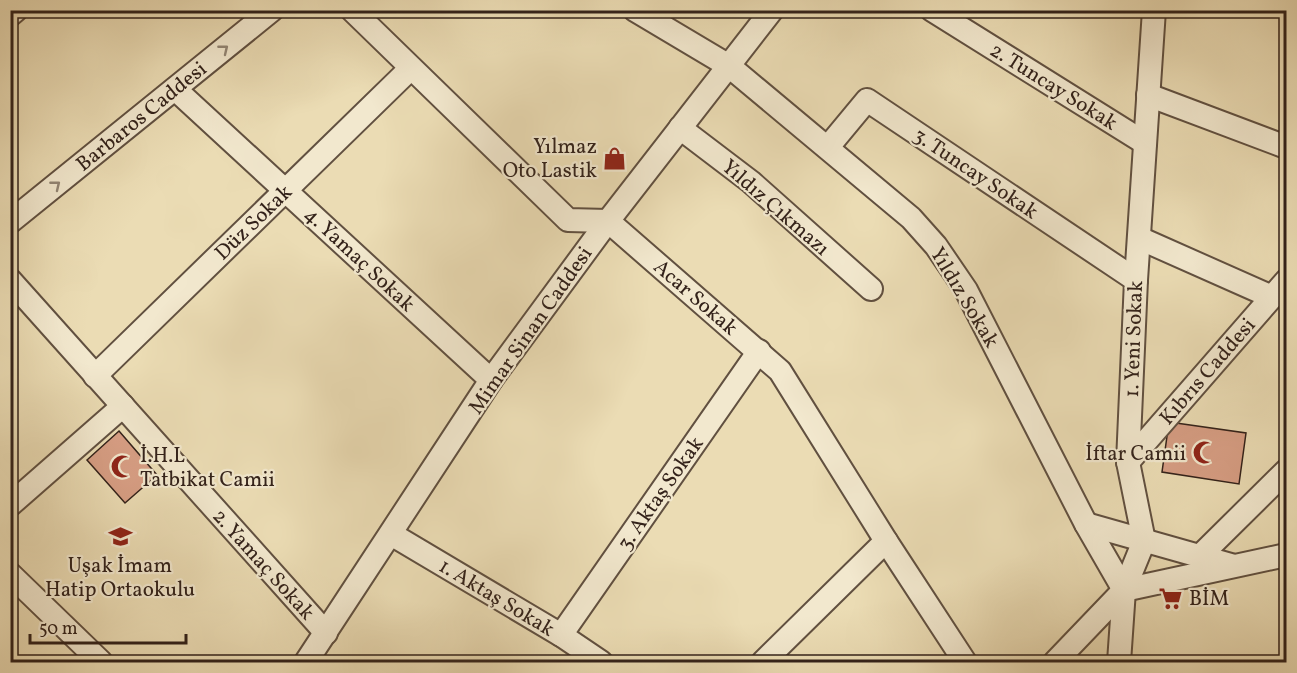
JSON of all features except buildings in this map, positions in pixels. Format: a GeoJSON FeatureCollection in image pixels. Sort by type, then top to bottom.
{"type":"FeatureCollection","features":[{"type":"Feature","properties":{"kind":"street"},"geometry":{"type":"LineString","coordinates":[[10,15],[16,10]]}},
{"type":"Feature","properties":{"kind":"street","name":"Barbaros Caddesi"},"geometry":{"type":"LineString","coordinates":[[11,221],[272,10]]}},
{"type":"Feature","properties":{"kind":"street"},"geometry":{"type":"LineString","coordinates":[[352,10],[568,220],[608,221]]}},
{"type":"Feature","properties":{"kind":"street","name":"Yıldız Sokak"},"geometry":{"type":"LineString","coordinates":[[635,10],[729,66],[911,218],[936,246],[966,290],[1086,524],[1124,590]]}},
{"type":"Feature","properties":{"kind":"street","name":"Mimar Sinan Caddesi"},"geometry":{"type":"LineString","coordinates":[[306,663],[491,380],[608,221],[772,10]]}},
{"type":"Feature","properties":{"kind":"street","name":"2. Tuncay Sokak"},"geometry":{"type":"LineString","coordinates":[[932,10],[1145,143]]}},
{"type":"Feature","properties":{"kind":"street","name":"1. Yeni Sokak"},"geometry":{"type":"LineString","coordinates":[[1144,540],[1128,462],[1136,280],[1154,10]]}},
{"type":"Feature","properties":{"kind":"street","name":"Düz Sokak"},"geometry":{"type":"LineString","coordinates":[[95,376],[411,69]]}},
{"type":"Feature","properties":{"kind":"street","name":"4. Yamaç Sokak"},"geometry":{"type":"LineString","coordinates":[[175,89],[491,380]]}},
{"type":"Feature","properties":{"kind":"street"},"geometry":{"type":"LineString","coordinates":[[1148,95],[1287,147]]}},
{"type":"Feature","properties":{"kind":"street","name":"3. Tuncay Sokak"},"geometry":{"type":"LineString","coordinates":[[828,147],[867,100],[1136,280]]}},
{"type":"Feature","properties":{"kind":"street","name":"Yıldız Çıkmazı"},"geometry":{"type":"LineString","coordinates":[[680,128],[751,182],[871,289]]}},
{"type":"Feature","properties":{"kind":"street","name":"Acar Sokak"},"geometry":{"type":"LineString","coordinates":[[608,221],[780,371],[965,663]]}},
{"type":"Feature","properties":{"kind":"street"},"geometry":{"type":"LineString","coordinates":[[1139,238],[1279,289]]}},
{"type":"Feature","properties":{"kind":"street","name":"2. Yamaç Sokak"},"geometry":{"type":"LineString","coordinates":[[10,280],[326,633]]}},
{"type":"Feature","properties":{"kind":"street","name":"Kıbrıs Caddesi"},"geometry":{"type":"LineString","coordinates":[[1128,462],[1279,289]]}},
{"type":"Feature","properties":{"kind":"street","name":"3. Aktaş Sokak"},"geometry":{"type":"LineString","coordinates":[[561,635],[759,351]]}},
{"type":"Feature","properties":{"kind":"street"},"geometry":{"type":"LineString","coordinates":[[10,505],[123,406]]}},
{"type":"Feature","properties":{"kind":"street"},"geometry":{"type":"LineString","coordinates":[[1200,556],[1284,480]]}},
{"type":"Feature","properties":{"kind":"street"},"geometry":{"type":"LineString","coordinates":[[1086,524],[1236,566]]}},
{"type":"Feature","properties":{"kind":"street","name":"1. Aktaş Sokak"},"geometry":{"type":"LineString","coordinates":[[391,534],[561,635],[601,663]]}},
{"type":"Feature","properties":{"kind":"street"},"geometry":{"type":"LineString","coordinates":[[1119,663],[1124,590],[1144,540]]}},
{"type":"Feature","properties":{"kind":"street"},"geometry":{"type":"LineString","coordinates":[[764,663],[886,541]]}},
{"type":"Feature","properties":{"kind":"street"},"geometry":{"type":"LineString","coordinates":[[1055,663],[1124,590],[1287,555]]}},
{"type":"Feature","properties":{"kind":"street"},"geometry":{"type":"LineString","coordinates":[[12,577],[101,663]]}},
{"type":"Feature","properties":{"kind":"place","name":"Yılmaz Oto Lastik"},"geometry":{"type":"Point","coordinates":[615,158]}},
{"type":"Feature","properties":{"kind":"place","name":"İftar Camii"},"geometry":{"type":"Point","coordinates":[1204,453]}},
{"type":"Feature","properties":{"kind":"place","name":"İ.H.L Tatbikat Camii"},"geometry":{"type":"Point","coordinates":[122,467]}},
{"type":"Feature","properties":{"kind":"place","name":"Uşak İmam Hatip Ortaokulu"},"geometry":{"type":"Point","coordinates":[120,537]}},
{"type":"Feature","properties":{"kind":"place","name":"BİM"},"geometry":{"type":"Point","coordinates":[1171,598]}}]}
